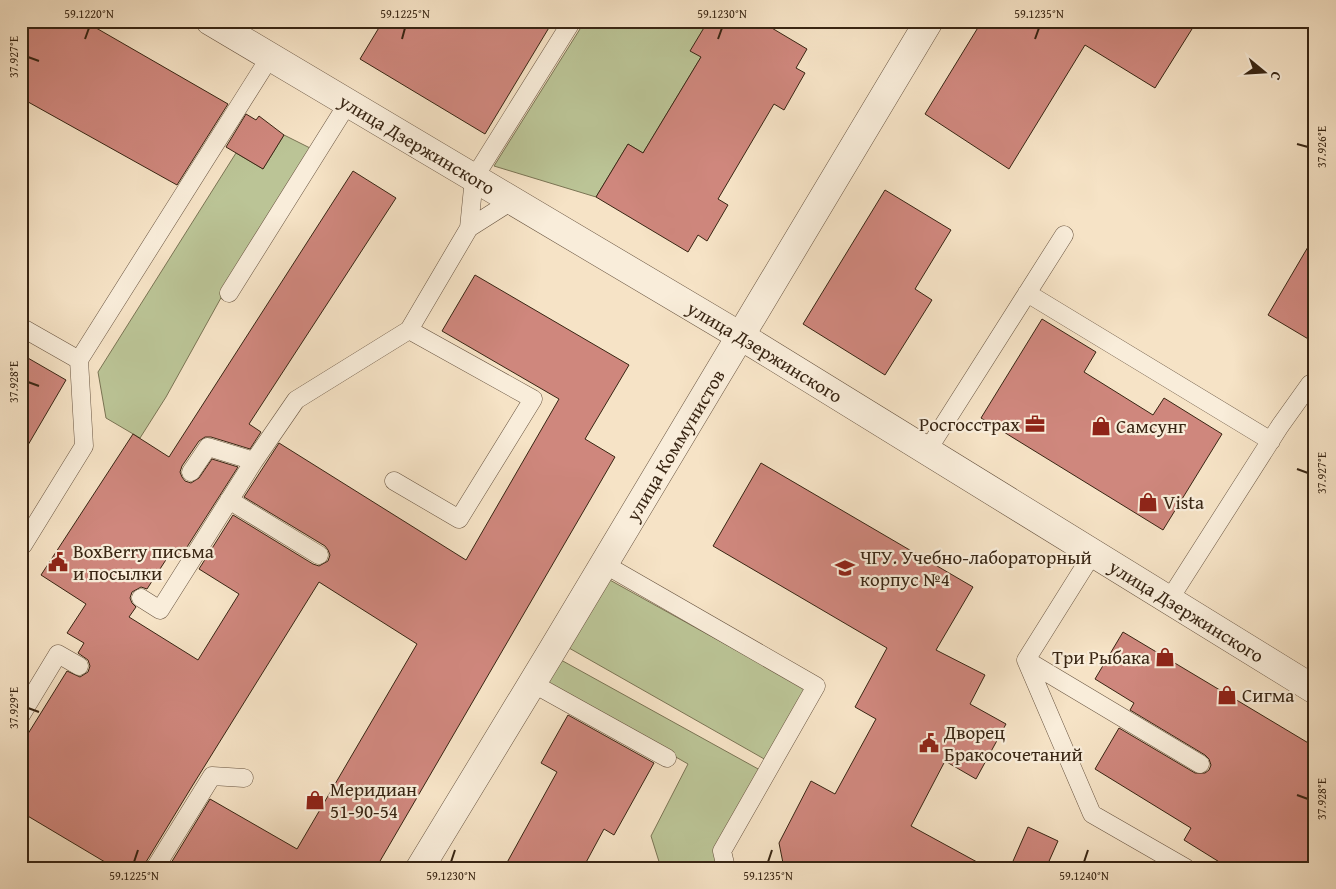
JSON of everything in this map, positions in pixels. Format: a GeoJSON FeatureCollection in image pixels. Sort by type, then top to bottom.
{"type":"FeatureCollection","features":[{"type":"Feature","properties":{"kind":"street","name":"улица Дзержинского"},"geometry":{"type":"LineString","coordinates":[[210,21],[740,336],[1315,690]]}},
{"type":"Feature","properties":{"kind":"street","name":"улица Коммунистов"},"geometry":{"type":"LineString","coordinates":[[420,868],[929,21]]}},
{"type":"Feature","properties":{"kind":"lane"},"geometry":{"type":"LineString","coordinates":[[142,598],[160,610],[254,461],[296,400],[409,330],[469,228],[474,178],[572,21]]}},
{"type":"Feature","properties":{"kind":"lane"},"geometry":{"type":"LineString","coordinates":[[21,544],[23,545],[84,446],[80,360],[270,57]]}},
{"type":"Feature","properties":{"kind":"lane"},"geometry":{"type":"LineString","coordinates":[[229,293],[348,104]]}},
{"type":"Feature","properties":{"kind":"lane"},"geometry":{"type":"LineString","coordinates":[[469,228],[513,200]]}},
{"type":"Feature","properties":{"kind":"lane"},"geometry":{"type":"LineString","coordinates":[[927,450],[1064,235]]}},
{"type":"Feature","properties":{"kind":"lane"},"geometry":{"type":"LineString","coordinates":[[1027,293],[1271,441]]}},
{"type":"Feature","properties":{"kind":"lane"},"geometry":{"type":"LineString","coordinates":[[21,327],[80,360]]}},
{"type":"Feature","properties":{"kind":"lane"},"geometry":{"type":"LineString","coordinates":[[394,481],[459,519],[533,399],[409,330]]}},
{"type":"Feature","properties":{"kind":"lane"},"geometry":{"type":"LineString","coordinates":[[1169,600],[1271,441],[1310,384],[1315,387]]}},
{"type":"Feature","properties":{"kind":"lane"},"geometry":{"type":"LineString","coordinates":[[192,472],[208,447],[254,461]]}},
{"type":"Feature","properties":{"kind":"lane"},"geometry":{"type":"LineString","coordinates":[[229,500],[319,555]]}},
{"type":"Feature","properties":{"kind":"lane"},"geometry":{"type":"LineString","coordinates":[[1026,660],[1093,553]]}},
{"type":"Feature","properties":{"kind":"lane"},"geometry":{"type":"LineString","coordinates":[[604,564],[816,686],[722,851],[726,868]]}},
{"type":"Feature","properties":{"kind":"lane"},"geometry":{"type":"LineString","coordinates":[[21,715],[58,654],[79,666]]}},
{"type":"Feature","properties":{"kind":"lane"},"geometry":{"type":"LineString","coordinates":[[1026,660],[1200,764]]}},
{"type":"Feature","properties":{"kind":"lane"},"geometry":{"type":"LineString","coordinates":[[1026,660],[1092,814],[1186,868]]}},
{"type":"Feature","properties":{"kind":"lane"},"geometry":{"type":"LineString","coordinates":[[532,683],[667,758]]}},
{"type":"Feature","properties":{"kind":"lane"},"geometry":{"type":"LineString","coordinates":[[155,868],[212,776],[244,778]]}},
{"type":"Feature","properties":{"kind":"green space"},"geometry":{"type":"Polygon","coordinates":[[[585,21],[708,21],[701,57],[643,153],[628,144],[596,197],[494,166],[585,21]]]}},
{"type":"Feature","properties":{"kind":"green space"},"geometry":{"type":"Polygon","coordinates":[[[284,135],[318,152],[222,296],[166,397],[140,438],[106,418],[98,372],[236,153],[263,169],[284,135]]]}},
{"type":"Feature","properties":{"kind":"green space"},"geometry":{"type":"Polygon","coordinates":[[[608,579],[806,689],[766,760],[569,648],[608,579]]]}},
{"type":"Feature","properties":{"kind":"green space"},"geometry":{"type":"Polygon","coordinates":[[[561,660],[760,770],[719,868],[661,868],[651,836],[688,764],[547,683],[561,660]]]}},
{"type":"Feature","properties":{"kind":"building"},"geometry":{"type":"Polygon","coordinates":[[[21,21],[84,21],[228,104],[177,185],[21,98],[21,21]]]}},
{"type":"Feature","properties":{"kind":"building"},"geometry":{"type":"Polygon","coordinates":[[[383,21],[553,21],[485,134],[360,59],[383,21]]]}},
{"type":"Feature","properties":{"kind":"building"},"geometry":{"type":"Polygon","coordinates":[[[708,21],[760,21],[807,49],[796,68],[805,73],[784,110],[774,104],[718,199],[728,205],[707,241],[698,235],[688,252],[596,197],[628,144],[643,153],[701,57],[690,51],[708,21]]]}},
{"type":"Feature","properties":{"kind":"building"},"geometry":{"type":"Polygon","coordinates":[[[982,21],[1197,21],[1155,88],[1085,45],[1009,169],[925,114],[982,21]]]}},
{"type":"Feature","properties":{"kind":"building"},"geometry":{"type":"Polygon","coordinates":[[[246,114],[256,120],[259,116],[284,135],[263,169],[226,147],[246,114]]]}},
{"type":"Feature","properties":{"kind":"building"},"geometry":{"type":"Polygon","coordinates":[[[353,171],[396,198],[249,424],[261,432],[250,449],[211,437],[205,437],[199,441],[182,466],[180,472],[182,477],[185,481],[191,483],[199,478],[212,459],[238,467],[180,558],[171,552],[147,589],[141,587],[132,592],[130,598],[136,607],[129,617],[198,660],[239,594],[199,569],[233,515],[313,564],[319,566],[328,561],[330,555],[325,546],[244,497],[279,443],[466,560],[559,399],[442,331],[475,275],[629,365],[585,439],[615,457],[376,868],[168,868],[210,799],[297,849],[417,644],[319,582],[191,788],[144,868],[115,868],[21,812],[21,745],[67,671],[80,677],[88,672],[90,666],[88,660],[78,653],[84,643],[67,633],[86,604],[41,575],[133,434],[169,457],[353,171]]]}},
{"type":"Feature","properties":{"kind":"building"},"geometry":{"type":"Polygon","coordinates":[[[885,190],[951,230],[915,289],[932,300],[885,375],[803,324],[885,190]]]}},
{"type":"Feature","properties":{"kind":"building"},"geometry":{"type":"Polygon","coordinates":[[[1315,235],[1315,343],[1268,315],[1315,235]]]}},
{"type":"Feature","properties":{"kind":"building","name":"Самсунг"},"geometry":{"type":"Polygon","coordinates":[[[1042,319],[1096,352],[1084,372],[1153,415],[1164,398],[1222,434],[1163,530],[981,418],[1042,319]]]}},
{"type":"Feature","properties":{"kind":"building"},"geometry":{"type":"Polygon","coordinates":[[[21,354],[66,380],[21,457],[21,354]]]}},
{"type":"Feature","properties":{"kind":"building"},"geometry":{"type":"Polygon","coordinates":[[[761,463],[973,587],[936,650],[985,675],[970,704],[1006,724],[976,779],[945,761],[911,826],[988,868],[784,868],[779,843],[811,781],[835,794],[876,719],[855,707],[887,648],[713,546],[761,463]]]}},
{"type":"Feature","properties":{"kind":"building"},"geometry":{"type":"Polygon","coordinates":[[[1123,632],[1315,747],[1315,868],[1229,868],[1184,840],[1191,828],[1095,769],[1119,728],[1195,773],[1205,773],[1211,765],[1205,755],[1130,710],[1134,703],[1095,679],[1123,632]]]}},
{"type":"Feature","properties":{"kind":"building"},"geometry":{"type":"Polygon","coordinates":[[[568,715],[654,763],[614,835],[604,829],[583,868],[504,868],[557,772],[541,763],[568,715]]]}},
{"type":"Feature","properties":{"kind":"building"},"geometry":{"type":"Polygon","coordinates":[[[1028,827],[1058,841],[1046,868],[1010,868],[1028,827]]]}},
{"type":"Feature","properties":{"kind":"place","name":"Росгосстрах"},"geometry":{"type":"Point","coordinates":[1035,424]}},
{"type":"Feature","properties":{"kind":"place","name":"Самсунг"},"geometry":{"type":"Point","coordinates":[1101,426]}},
{"type":"Feature","properties":{"kind":"place","name":"Vista"},"geometry":{"type":"Point","coordinates":[1148,502]}},
{"type":"Feature","properties":{"kind":"place","name":"BoxBerry письма и посылки"},"geometry":{"type":"Point","coordinates":[58,562]}},
{"type":"Feature","properties":{"kind":"place","name":"ЧГУ. Учебно-лабораторный корпус №4"},"geometry":{"type":"Point","coordinates":[845,568]}},
{"type":"Feature","properties":{"kind":"place","name":"Три Рыбака"},"geometry":{"type":"Point","coordinates":[1165,657]}},
{"type":"Feature","properties":{"kind":"place","name":"Сигма"},"geometry":{"type":"Point","coordinates":[1227,695]}},
{"type":"Feature","properties":{"kind":"place","name":"Дворец Бракосочетаний"},"geometry":{"type":"Point","coordinates":[929,743]}},
{"type":"Feature","properties":{"kind":"place","name":"Меридиан 51-90-54"},"geometry":{"type":"Point","coordinates":[315,800]}}]}
